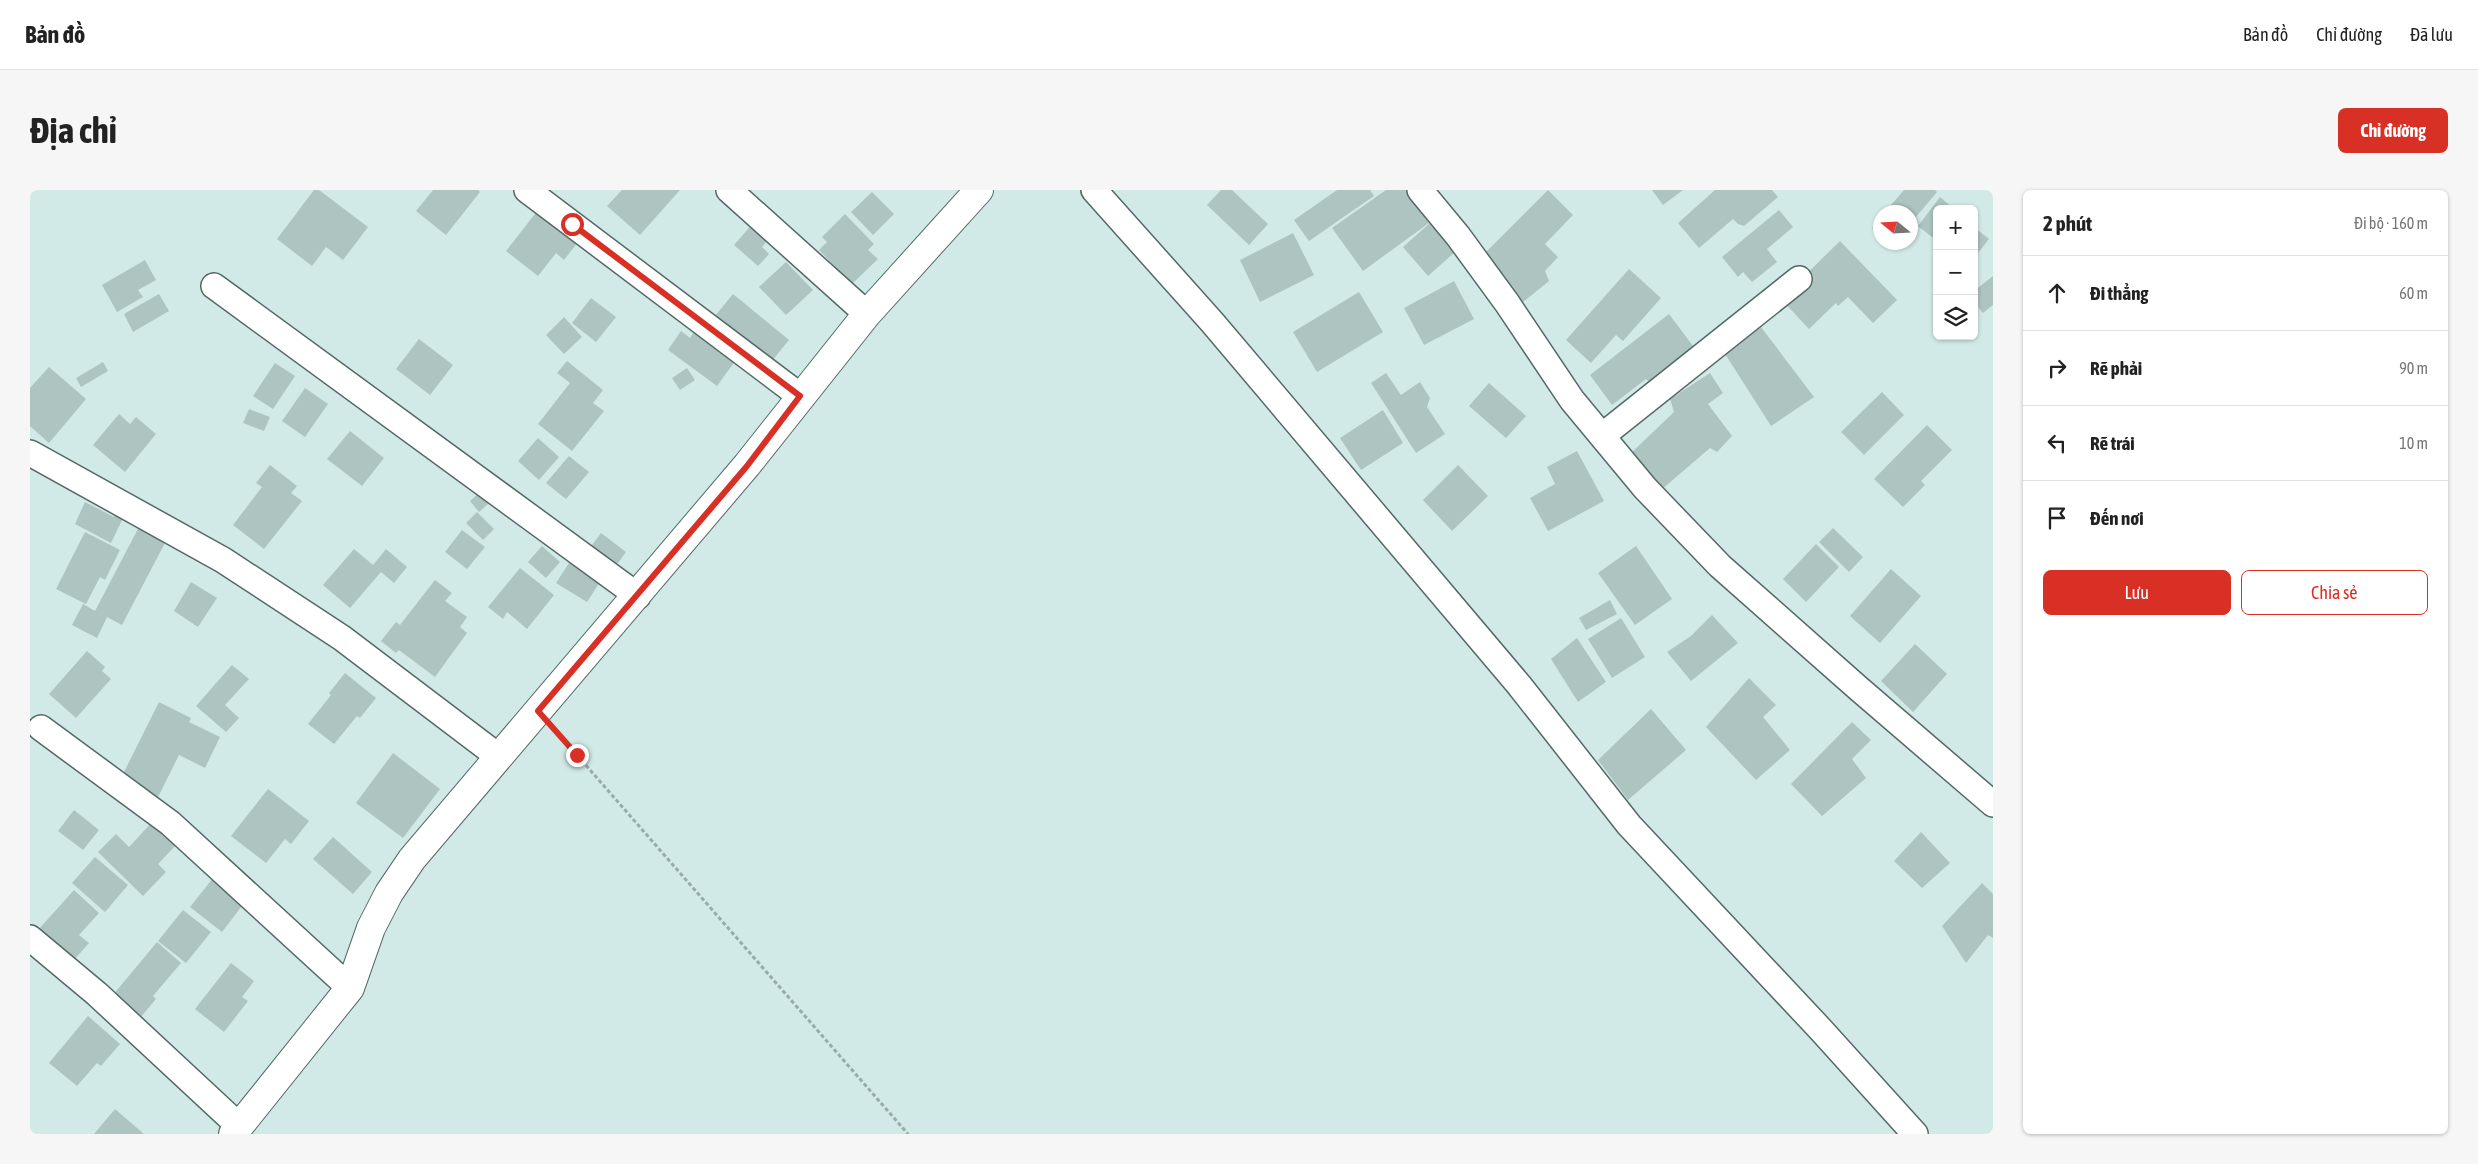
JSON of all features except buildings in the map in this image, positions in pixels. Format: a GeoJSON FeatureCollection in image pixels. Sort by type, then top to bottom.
{"type":"FeatureCollection","features":[{"type":"Feature","properties":{"kind":"street"},"geometry":{"type":"LineString","coordinates":[[527,190],[800,396]]}},
{"type":"Feature","properties":{"kind":"street"},"geometry":{"type":"LineString","coordinates":[[730,190],[866,314]]}},
{"type":"Feature","properties":{"kind":"street"},"geometry":{"type":"LineString","coordinates":[[30,938],[97,994],[236,1130],[350,988],[371,928],[388,894],[412,859],[747,466],[866,314],[979,190]]}},
{"type":"Feature","properties":{"kind":"street"},"geometry":{"type":"LineString","coordinates":[[1094,190],[1212,322],[1513,677],[1630,825],[1915,1134]]}},
{"type":"Feature","properties":{"kind":"street"},"geometry":{"type":"LineString","coordinates":[[1420,190],[1464,243],[1572,400],[1645,488],[1720,566],[1993,804]]}},
{"type":"Feature","properties":{"kind":"street"},"geometry":{"type":"LineString","coordinates":[[1602,436],[1800,279]]}},
{"type":"Feature","properties":{"kind":"street"},"geometry":{"type":"LineString","coordinates":[[214,286],[638,596]]}},
{"type":"Feature","properties":{"kind":"street"},"geometry":{"type":"LineString","coordinates":[[30,453],[223,560],[342,638],[499,757]]}},
{"type":"Feature","properties":{"kind":"street"},"geometry":{"type":"LineString","coordinates":[[42,728],[170,823],[350,988]]}},
{"type":"Feature","properties":{"kind":"path"},"geometry":{"type":"LineString","coordinates":[[538,711],[908,1134]]}},
{"type":"Feature","properties":{"kind":"route"},"geometry":{"type":"LineString","coordinates":[[572,224],[800,396],[747,466],[538,711],[577,755]]}}]}
